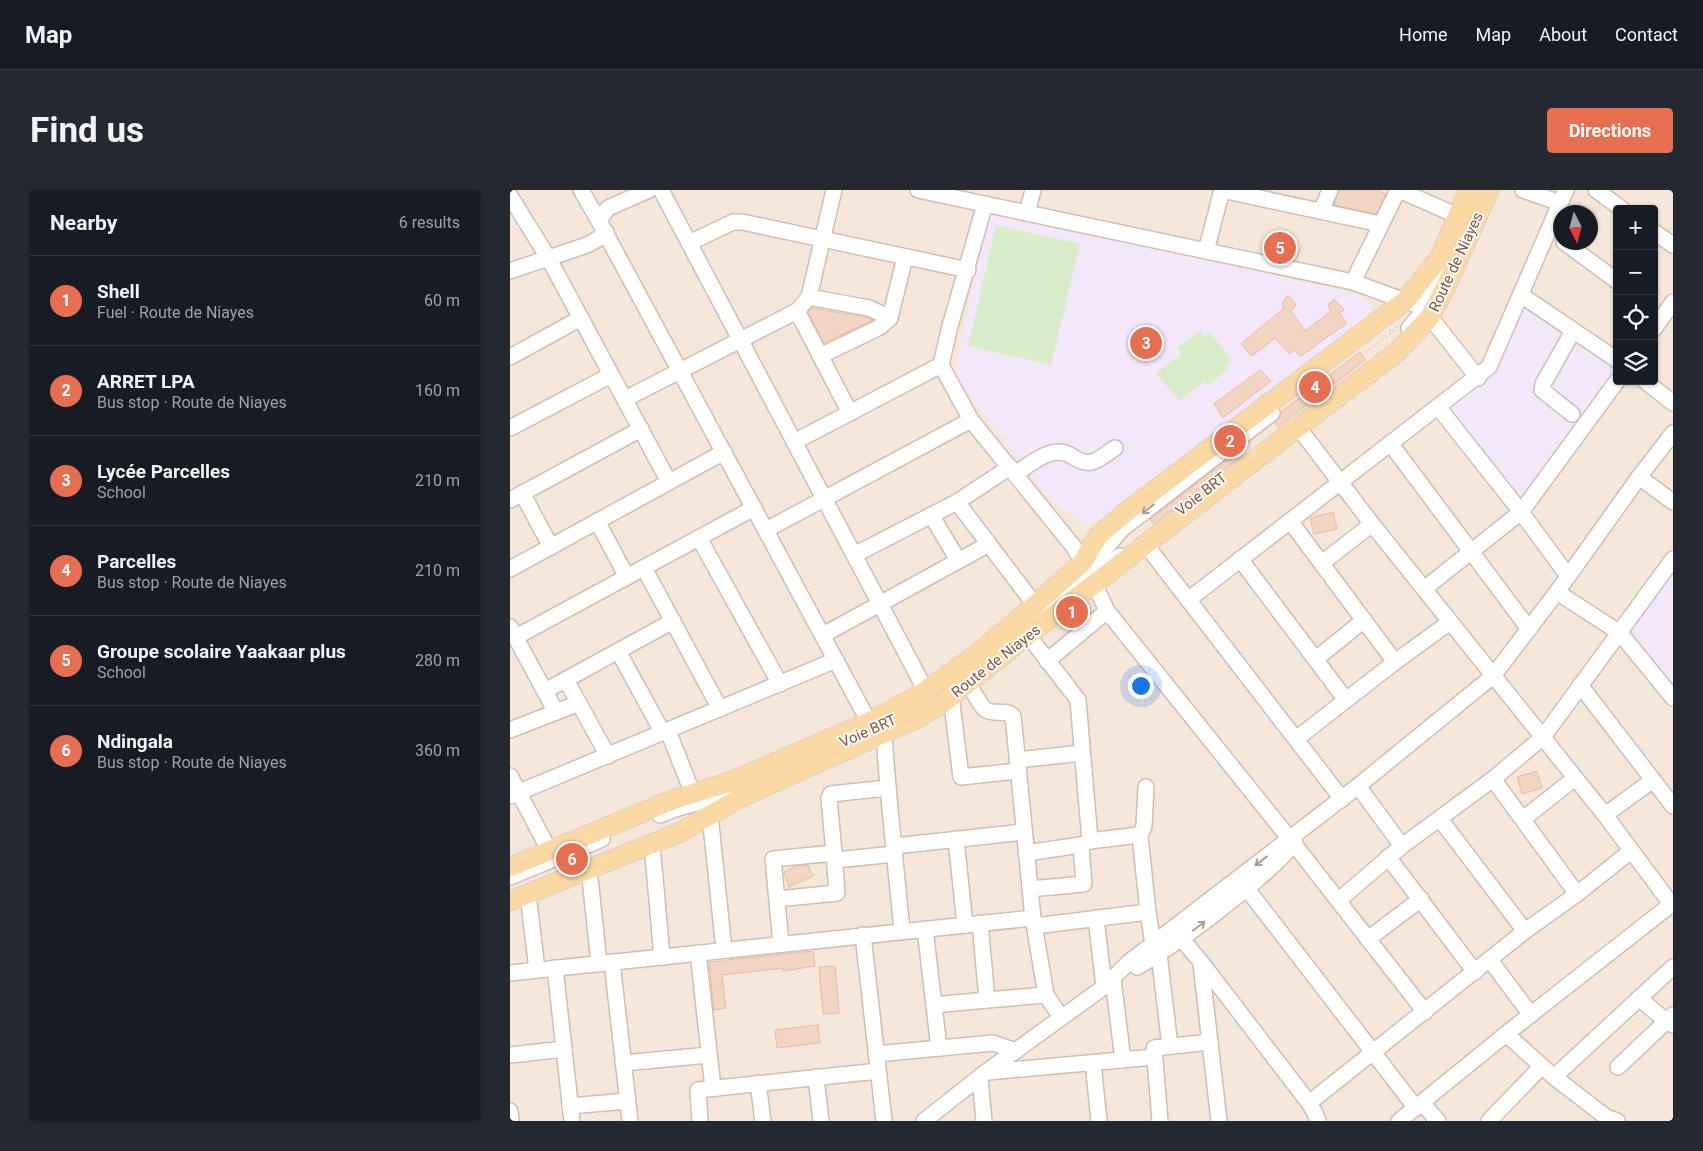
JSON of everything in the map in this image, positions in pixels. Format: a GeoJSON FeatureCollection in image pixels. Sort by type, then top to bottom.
{"type":"FeatureCollection","features":[{"type":"Feature","properties":{"kind":"main road","name":"Route de Niayes"},"geometry":{"type":"LineString","coordinates":[[510,868],[675,799],[730,782],[869,722],[926,691],[976,654],[1035,605],[1089,573],[1146,545],[1298,426],[1396,353],[1418,308],[1425,278],[1440,257],[1469,190]]}},
{"type":"Feature","properties":{"kind":"main road","name":"Route de Niayes"},"geometry":{"type":"LineString","coordinates":[[510,901],[519,894],[589,869],[681,832],[770,784],[918,718],[951,696],[1028,635],[1089,573],[1091,547],[1099,535],[1131,508],[1418,308],[1449,280],[1489,190]]}},
{"type":"Feature","properties":{"kind":"street"},"geometry":{"type":"LineString","coordinates":[[581,190],[869,722]]}},
{"type":"Feature","properties":{"kind":"street"},"geometry":{"type":"LineString","coordinates":[[510,271],[549,259],[598,239],[603,228],[602,216],[608,208],[649,190]]}},
{"type":"Feature","properties":{"kind":"street"},"geometry":{"type":"LineString","coordinates":[[661,190],[926,691]]}},
{"type":"Feature","properties":{"kind":"street"},"geometry":{"type":"LineString","coordinates":[[624,400],[797,311],[809,297],[834,190]]}},
{"type":"Feature","properties":{"kind":"street"},"geometry":{"type":"LineString","coordinates":[[918,190],[1353,282],[1418,308],[1478,378]]}},
{"type":"Feature","properties":{"kind":"street"},"geometry":{"type":"LineString","coordinates":[[1027,213],[1033,190]]}},
{"type":"Feature","properties":{"kind":"street"},"geometry":{"type":"LineString","coordinates":[[1206,251],[1222,190],[1380,224]]}},
{"type":"Feature","properties":{"kind":"street"},"geometry":{"type":"LineString","coordinates":[[1321,211],[1330,190]]}},
{"type":"Feature","properties":{"kind":"street"},"geometry":{"type":"LineString","coordinates":[[1353,282],[1398,190],[1458,216]]}},
{"type":"Feature","properties":{"kind":"street","name":"Voie BRT"},"geometry":{"type":"LineString","coordinates":[[519,894],[680,823],[728,794],[866,733],[936,698],[973,670],[1089,573],[1111,562],[1134,546],[1393,344],[1408,330],[1418,308],[1434,286],[1454,250],[1480,190]]}},
{"type":"Feature","properties":{"kind":"street"},"geometry":{"type":"LineString","coordinates":[[1523,190],[1563,196]]}},
{"type":"Feature","properties":{"kind":"street"},"geometry":{"type":"LineString","coordinates":[[1596,190],[1617,205]]}},
{"type":"Feature","properties":{"kind":"street"},"geometry":{"type":"LineString","coordinates":[[511,200],[549,259],[669,482]]}},
{"type":"Feature","properties":{"kind":"street"},"geometry":{"type":"LineString","coordinates":[[985,204],[968,270],[950,326],[941,365],[971,420],[1073,546],[1089,573],[1107,611],[1339,900],[1425,1012]]}},
{"type":"Feature","properties":{"kind":"street"},"geometry":{"type":"LineString","coordinates":[[689,243],[733,222],[738,222],[968,270]]}},
{"type":"Feature","properties":{"kind":"street"},"geometry":{"type":"LineString","coordinates":[[1658,235],[1673,246]]}},
{"type":"Feature","properties":{"kind":"street"},"geometry":{"type":"LineString","coordinates":[[1188,600],[1489,368],[1521,295],[1553,238]]}},
{"type":"Feature","properties":{"kind":"street"},"geometry":{"type":"LineString","coordinates":[[1575,250],[1613,279]]}},
{"type":"Feature","properties":{"kind":"street"},"geometry":{"type":"LineString","coordinates":[[820,356],[880,327],[890,318],[905,257]]}},
{"type":"Feature","properties":{"kind":"street"},"geometry":{"type":"LineString","coordinates":[[1521,295],[1613,357]]}},
{"type":"Feature","properties":{"kind":"street"},"geometry":{"type":"LineString","coordinates":[[809,297],[869,308],[890,318]]}},
{"type":"Feature","properties":{"kind":"street"},"geometry":{"type":"LineString","coordinates":[[1659,312],[1673,302]]}},
{"type":"Feature","properties":{"kind":"street"},"geometry":{"type":"LineString","coordinates":[[797,311],[850,414]]}},
{"type":"Feature","properties":{"kind":"street"},"geometry":{"type":"LineString","coordinates":[[510,357],[581,318]]}},
{"type":"Feature","properties":{"kind":"street"},"geometry":{"type":"LineString","coordinates":[[1572,414],[1542,390],[1543,384],[1573,331]]}},
{"type":"Feature","properties":{"kind":"street"},"geometry":{"type":"LineString","coordinates":[[794,442],[941,365]]}},
{"type":"Feature","properties":{"kind":"street"},"geometry":{"type":"LineString","coordinates":[[510,428],[611,375]]}},
{"type":"Feature","properties":{"kind":"street"},"geometry":{"type":"LineString","coordinates":[[1424,589],[1521,512],[1614,385]]}},
{"type":"Feature","properties":{"kind":"street"},"geometry":{"type":"LineString","coordinates":[[1650,385],[1673,403]]}},
{"type":"Feature","properties":{"kind":"street"},"geometry":{"type":"LineString","coordinates":[[1438,408],[1521,512],[1568,576]]}},
{"type":"Feature","properties":{"kind":"street"},"geometry":{"type":"LineString","coordinates":[[766,530],[971,420]]}},
{"type":"Feature","properties":{"kind":"street"},"geometry":{"type":"LineString","coordinates":[[1298,426],[1372,524],[1575,778],[1672,903],[1399,1121]]}},
{"type":"Feature","properties":{"kind":"street"},"geometry":{"type":"LineString","coordinates":[[551,547],[514,497],[640,429]]}},
{"type":"Feature","properties":{"kind":"street"},"geometry":{"type":"LineString","coordinates":[[1178,934],[1493,676],[1558,592],[1639,477],[1673,433]]}},
{"type":"Feature","properties":{"kind":"street"},"geometry":{"type":"LineString","coordinates":[[1390,444],[1529,629]]}},
{"type":"Feature","properties":{"kind":"street"},"geometry":{"type":"LineString","coordinates":[[854,555],[957,502],[1013,470],[1045,455],[1059,452],[1068,454],[1082,463],[1093,462],[1115,448]]}},
{"type":"Feature","properties":{"kind":"street"},"geometry":{"type":"LineString","coordinates":[[510,569],[724,452]]}},
{"type":"Feature","properties":{"kind":"street"},"geometry":{"type":"LineString","coordinates":[[1639,477],[1673,502]]}},
{"type":"Feature","properties":{"kind":"street"},"geometry":{"type":"LineString","coordinates":[[957,502],[1035,605]]}},
{"type":"Feature","properties":{"kind":"street"},"geometry":{"type":"LineString","coordinates":[[556,712],[513,632],[627,577],[754,508]]}},
{"type":"Feature","properties":{"kind":"street"},"geometry":{"type":"LineString","coordinates":[[931,515],[958,560]]}},
{"type":"Feature","properties":{"kind":"street"},"geometry":{"type":"LineString","coordinates":[[597,521],[627,577]]}},
{"type":"Feature","properties":{"kind":"street"},"geometry":{"type":"LineString","coordinates":[[1290,521],[1395,662]]}},
{"type":"Feature","properties":{"kind":"street"},"geometry":{"type":"LineString","coordinates":[[1322,564],[1372,524]]}},
{"type":"Feature","properties":{"kind":"street"},"geometry":{"type":"LineString","coordinates":[[699,538],[780,684]]}},
{"type":"Feature","properties":{"kind":"street"},"geometry":{"type":"LineString","coordinates":[[823,636],[989,544]]}},
{"type":"Feature","properties":{"kind":"street"},"geometry":{"type":"LineString","coordinates":[[1146,545],[1342,799]]}},
{"type":"Feature","properties":{"kind":"street"},"geometry":{"type":"LineString","coordinates":[[1240,559],[1346,700]]}},
{"type":"Feature","properties":{"kind":"street"},"geometry":{"type":"LineString","coordinates":[[1339,900],[1388,857],[1493,779],[1542,737],[1673,559]]}},
{"type":"Feature","properties":{"kind":"street"},"geometry":{"type":"LineString","coordinates":[[644,568],[720,709]]}},
{"type":"Feature","properties":{"kind":"street"},"geometry":{"type":"LineString","coordinates":[[1558,592],[1620,633],[1673,698]]}},
{"type":"Feature","properties":{"kind":"street"},"geometry":{"type":"LineString","coordinates":[[1048,661],[1107,611]]}},
{"type":"Feature","properties":{"kind":"street"},"geometry":{"type":"LineString","coordinates":[[1316,659],[1364,620]]}},
{"type":"Feature","properties":{"kind":"street"},"geometry":{"type":"LineString","coordinates":[[545,691],[673,621]]}},
{"type":"Feature","properties":{"kind":"street"},"geometry":{"type":"LineString","coordinates":[[1296,739],[1450,622]]}},
{"type":"Feature","properties":{"kind":"street"},"geometry":{"type":"LineString","coordinates":[[1028,635],[1078,700],[1086,843],[1084,884],[1030,889]]}},
{"type":"Feature","properties":{"kind":"street"},"geometry":{"type":"LineString","coordinates":[[618,651],[666,732],[693,794]]}},
{"type":"Feature","properties":{"kind":"street"},"geometry":{"type":"LineString","coordinates":[[514,794],[836,660]]}},
{"type":"Feature","properties":{"kind":"street"},"geometry":{"type":"LineString","coordinates":[[566,680],[608,756]]}},
{"type":"Feature","properties":{"kind":"street"},"geometry":{"type":"LineString","coordinates":[[968,683],[985,710],[996,713],[1007,712],[1013,716],[1034,922],[1046,995],[1061,1017]]}},
{"type":"Feature","properties":{"kind":"street"},"geometry":{"type":"LineString","coordinates":[[1580,685],[1673,806]]}},
{"type":"Feature","properties":{"kind":"street"},"geometry":{"type":"LineString","coordinates":[[951,696],[961,777],[1082,754]]}},
{"type":"Feature","properties":{"kind":"street"},"geometry":{"type":"LineString","coordinates":[[510,730],[578,703]]}},
{"type":"Feature","properties":{"kind":"street"},"geometry":{"type":"LineString","coordinates":[[884,734],[887,788],[902,931]]}},
{"type":"Feature","properties":{"kind":"street"},"geometry":{"type":"LineString","coordinates":[[510,776],[514,794],[550,852]]}},
{"type":"Feature","properties":{"kind":"street"},"geometry":{"type":"LineString","coordinates":[[1523,819],[1575,778]]}},
{"type":"Feature","properties":{"kind":"street"},"geometry":{"type":"LineString","coordinates":[[1493,779],[1577,894]]}},
{"type":"Feature","properties":{"kind":"street"},"geometry":{"type":"LineString","coordinates":[[1604,815],[1653,780]]}},
{"type":"Feature","properties":{"kind":"street"},"geometry":{"type":"LineString","coordinates":[[1358,786],[1402,846]]}},
{"type":"Feature","properties":{"kind":"street"},"geometry":{"type":"LineString","coordinates":[[777,899],[837,893],[829,798],[831,794],[887,788]]}},
{"type":"Feature","properties":{"kind":"street"},"geometry":{"type":"LineString","coordinates":[[1146,788],[1144,826],[1140,836],[1148,912],[1156,949],[1170,1046]]}},
{"type":"Feature","properties":{"kind":"street","name":"Voie BRT"},"geometry":{"type":"LineString","coordinates":[[510,877],[675,809],[728,794]]}},
{"type":"Feature","properties":{"kind":"street"},"geometry":{"type":"LineString","coordinates":[[710,815],[724,950]]}},
{"type":"Feature","properties":{"kind":"street"},"geometry":{"type":"LineString","coordinates":[[1440,820],[1525,931]]}},
{"type":"Feature","properties":{"kind":"street"},"geometry":{"type":"LineString","coordinates":[[781,944],[774,859],[835,856],[895,850],[956,839],[1024,832]]}},
{"type":"Feature","properties":{"kind":"street"},"geometry":{"type":"LineString","coordinates":[[1026,853],[1140,836]]}},
{"type":"Feature","properties":{"kind":"street"},"geometry":{"type":"LineString","coordinates":[[956,839],[987,1000]]}},
{"type":"Feature","properties":{"kind":"street"},"geometry":{"type":"LineString","coordinates":[[924,1121],[1108,983],[1128,963],[1156,949],[1248,888],[1274,866],[1292,841]]}},
{"type":"Feature","properties":{"kind":"street"},"geometry":{"type":"LineString","coordinates":[[652,844],[662,957]]}},
{"type":"Feature","properties":{"kind":"street"},"geometry":{"type":"LineString","coordinates":[[1309,1103],[1476,972],[1525,931],[1631,852]]}},
{"type":"Feature","properties":{"kind":"street"},"geometry":{"type":"LineString","coordinates":[[1388,857],[1476,972]]}},
{"type":"Feature","properties":{"kind":"street"},"geometry":{"type":"LineString","coordinates":[[589,869],[623,1063],[630,1121]]}},
{"type":"Feature","properties":{"kind":"street"},"geometry":{"type":"LineString","coordinates":[[1248,888],[1373,1053],[1419,1105],[1438,1121]]}},
{"type":"Feature","properties":{"kind":"street"},"geometry":{"type":"LineString","coordinates":[[519,894],[537,970]]}},
{"type":"Feature","properties":{"kind":"street"},"geometry":{"type":"LineString","coordinates":[[1368,939],[1421,899]]}},
{"type":"Feature","properties":{"kind":"street"},"geometry":{"type":"LineString","coordinates":[[510,973],[972,924],[1096,918],[1148,912]]}},
{"type":"Feature","properties":{"kind":"street"},"geometry":{"type":"LineString","coordinates":[[1096,918],[1122,1060]]}},
{"type":"Feature","properties":{"kind":"street"},"geometry":{"type":"LineString","coordinates":[[925,929],[939,1048]]}},
{"type":"Feature","properties":{"kind":"street"},"geometry":{"type":"LineString","coordinates":[[1178,934],[1309,1103],[1318,1121]]}},
{"type":"Feature","properties":{"kind":"street"},"geometry":{"type":"LineString","coordinates":[[864,935],[884,1121]]}},
{"type":"Feature","properties":{"kind":"street"},"geometry":{"type":"LineString","coordinates":[[698,953],[713,1088]]}},
{"type":"Feature","properties":{"kind":"street"},"geometry":{"type":"LineString","coordinates":[[1490,960],[1531,1015]]}},
{"type":"Feature","properties":{"kind":"street"},"geometry":{"type":"LineString","coordinates":[[1201,962],[1219,1121]]}},
{"type":"Feature","properties":{"kind":"street"},"geometry":{"type":"LineString","coordinates":[[1554,1078],[1673,967]]}},
{"type":"Feature","properties":{"kind":"street"},"geometry":{"type":"LineString","coordinates":[[555,968],[571,1114],[627,1101]]}},
{"type":"Feature","properties":{"kind":"street"},"geometry":{"type":"LineString","coordinates":[[934,1005],[1046,995]]}},
{"type":"Feature","properties":{"kind":"street"},"geometry":{"type":"LineString","coordinates":[[1618,1067],[1671,1020],[1639,998]]}},
{"type":"Feature","properties":{"kind":"street"},"geometry":{"type":"LineString","coordinates":[[1506,1034],[1554,1078],[1606,1117],[1617,1121]]}},
{"type":"Feature","properties":{"kind":"street"},"geometry":{"type":"LineString","coordinates":[[1160,1121],[1154,1048],[1210,1042]]}},
{"type":"Feature","properties":{"kind":"street"},"geometry":{"type":"LineString","coordinates":[[876,1054],[993,1043],[1016,1051]]}},
{"type":"Feature","properties":{"kind":"street"},"geometry":{"type":"LineString","coordinates":[[510,1055],[564,1049]]}},
{"type":"Feature","properties":{"kind":"street"},"geometry":{"type":"LineString","coordinates":[[623,1063],[709,1055]]}},
{"type":"Feature","properties":{"kind":"street"},"geometry":{"type":"LineString","coordinates":[[983,1075],[1154,1057]]}},
{"type":"Feature","properties":{"kind":"street"},"geometry":{"type":"LineString","coordinates":[[1093,1063],[1099,1121]]}},
{"type":"Feature","properties":{"kind":"street"},"geometry":{"type":"LineString","coordinates":[[1489,1121],[1541,1066]]}},
{"type":"Feature","properties":{"kind":"street"},"geometry":{"type":"LineString","coordinates":[[700,1121],[697,1090],[878,1071]]}},
{"type":"Feature","properties":{"kind":"street"},"geometry":{"type":"LineString","coordinates":[[983,1075],[984,1121]]}},
{"type":"Feature","properties":{"kind":"street"},"geometry":{"type":"LineString","coordinates":[[816,1077],[821,1121]]}},
{"type":"Feature","properties":{"kind":"street"},"geometry":{"type":"LineString","coordinates":[[758,1083],[763,1121]]}},
{"type":"Feature","properties":{"kind":"street"},"geometry":{"type":"LineString","coordinates":[[510,1111],[511,1121]]}},
{"type":"Feature","properties":{"kind":"path"},"geometry":{"type":"LineString","coordinates":[[1362,355],[1392,332]]}},
{"type":"Feature","properties":{"kind":"shaded area"},"geometry":{"type":"Polygon","coordinates":[[[510,190],[1673,190],[1673,1121],[510,1121],[510,190]]]}},
{"type":"Feature","properties":{"kind":"shaded area"},"geometry":{"type":"Polygon","coordinates":[[[994,214],[1354,293],[1371,305],[1371,312],[1095,523],[1084,523],[1046,496],[954,374],[988,221],[994,214]]]}},
{"type":"Feature","properties":{"kind":"shaded area"},"geometry":{"type":"Polygon","coordinates":[[[1522,302],[1613,364],[1613,377],[1525,498],[1520,498],[1446,411],[1447,405],[1488,375],[1522,302]]]}},
{"type":"Feature","properties":{"kind":"shaded area"},"geometry":{"type":"Polygon","coordinates":[[[1673,566],[1673,685],[1628,628],[1673,566]]]}},
{"type":"Feature","properties":{"kind":"green space"},"geometry":{"type":"Polygon","coordinates":[[[996,225],[1080,244],[1051,365],[968,346],[996,225]]]}},
{"type":"Feature","properties":{"kind":"green space"},"geometry":{"type":"Polygon","coordinates":[[[1200,330],[1205,336],[1210,333],[1232,360],[1226,365],[1229,369],[1208,385],[1205,381],[1179,401],[1156,373],[1181,354],[1177,348],[1200,330]]]}},
{"type":"Feature","properties":{"kind":"building"},"geometry":{"type":"Polygon","coordinates":[[[1339,190],[1377,190],[1386,194],[1376,214],[1334,205],[1339,190]]]}},
{"type":"Feature","properties":{"kind":"building"},"geometry":{"type":"Polygon","coordinates":[[[1288,295],[1296,305],[1291,311],[1305,331],[1331,311],[1328,305],[1334,299],[1344,310],[1339,313],[1347,323],[1301,356],[1294,350],[1290,354],[1275,338],[1252,356],[1241,344],[1284,308],[1282,303],[1288,295]]]}},
{"type":"Feature","properties":{"kind":"building"},"geometry":{"type":"Polygon","coordinates":[[[812,308],[866,317],[873,320],[824,343],[808,312],[812,308]]]}},
{"type":"Feature","properties":{"kind":"building"},"geometry":{"type":"Polygon","coordinates":[[[1360,352],[1365,360],[1278,427],[1275,422],[1280,417],[1281,412],[1360,352]]]}},
{"type":"Feature","properties":{"kind":"building"},"geometry":{"type":"Polygon","coordinates":[[[1260,370],[1271,381],[1223,418],[1214,404],[1260,370]]]}},
{"type":"Feature","properties":{"kind":"building"},"geometry":{"type":"Polygon","coordinates":[[[1238,451],[1242,456],[1154,524],[1150,519],[1238,451]]]}},
{"type":"Feature","properties":{"kind":"building"},"geometry":{"type":"Polygon","coordinates":[[[1333,512],[1337,529],[1314,534],[1310,518],[1333,512]]]}},
{"type":"Feature","properties":{"kind":"building"},"geometry":{"type":"Polygon","coordinates":[[[1537,771],[1542,788],[1522,794],[1517,777],[1537,771]]]}},
{"type":"Feature","properties":{"kind":"building"},"geometry":{"type":"Polygon","coordinates":[[[808,865],[813,876],[789,887],[784,872],[796,866],[808,865]]]}},
{"type":"Feature","properties":{"kind":"building"},"geometry":{"type":"Polygon","coordinates":[[[813,951],[815,966],[783,971],[783,968],[722,975],[726,1008],[714,1010],[709,962],[813,951]]]}},
{"type":"Feature","properties":{"kind":"building"},"geometry":{"type":"Polygon","coordinates":[[[835,966],[839,1013],[823,1014],[819,967],[835,966]]]}},
{"type":"Feature","properties":{"kind":"building"},"geometry":{"type":"Polygon","coordinates":[[[818,1025],[820,1043],[777,1048],[775,1030],[818,1025]]]}},
{"type":"Feature","properties":{"kind":"place","name":"Groupe scolaire Yaakaar plus"},"geometry":{"type":"Point","coordinates":[1280,248]}},
{"type":"Feature","properties":{"kind":"place","name":"Lycée Parcelles"},"geometry":{"type":"Point","coordinates":[1146,343]}},
{"type":"Feature","properties":{"kind":"place","name":"Parcelles"},"geometry":{"type":"Point","coordinates":[1315,387]}},
{"type":"Feature","properties":{"kind":"place","name":"ARRET LPA"},"geometry":{"type":"Point","coordinates":[1230,441]}},
{"type":"Feature","properties":{"kind":"place","name":"Shell"},"geometry":{"type":"Point","coordinates":[1072,612]}},
{"type":"Feature","properties":{"kind":"place","name":"Ndingala"},"geometry":{"type":"Point","coordinates":[572,859]}}]}
